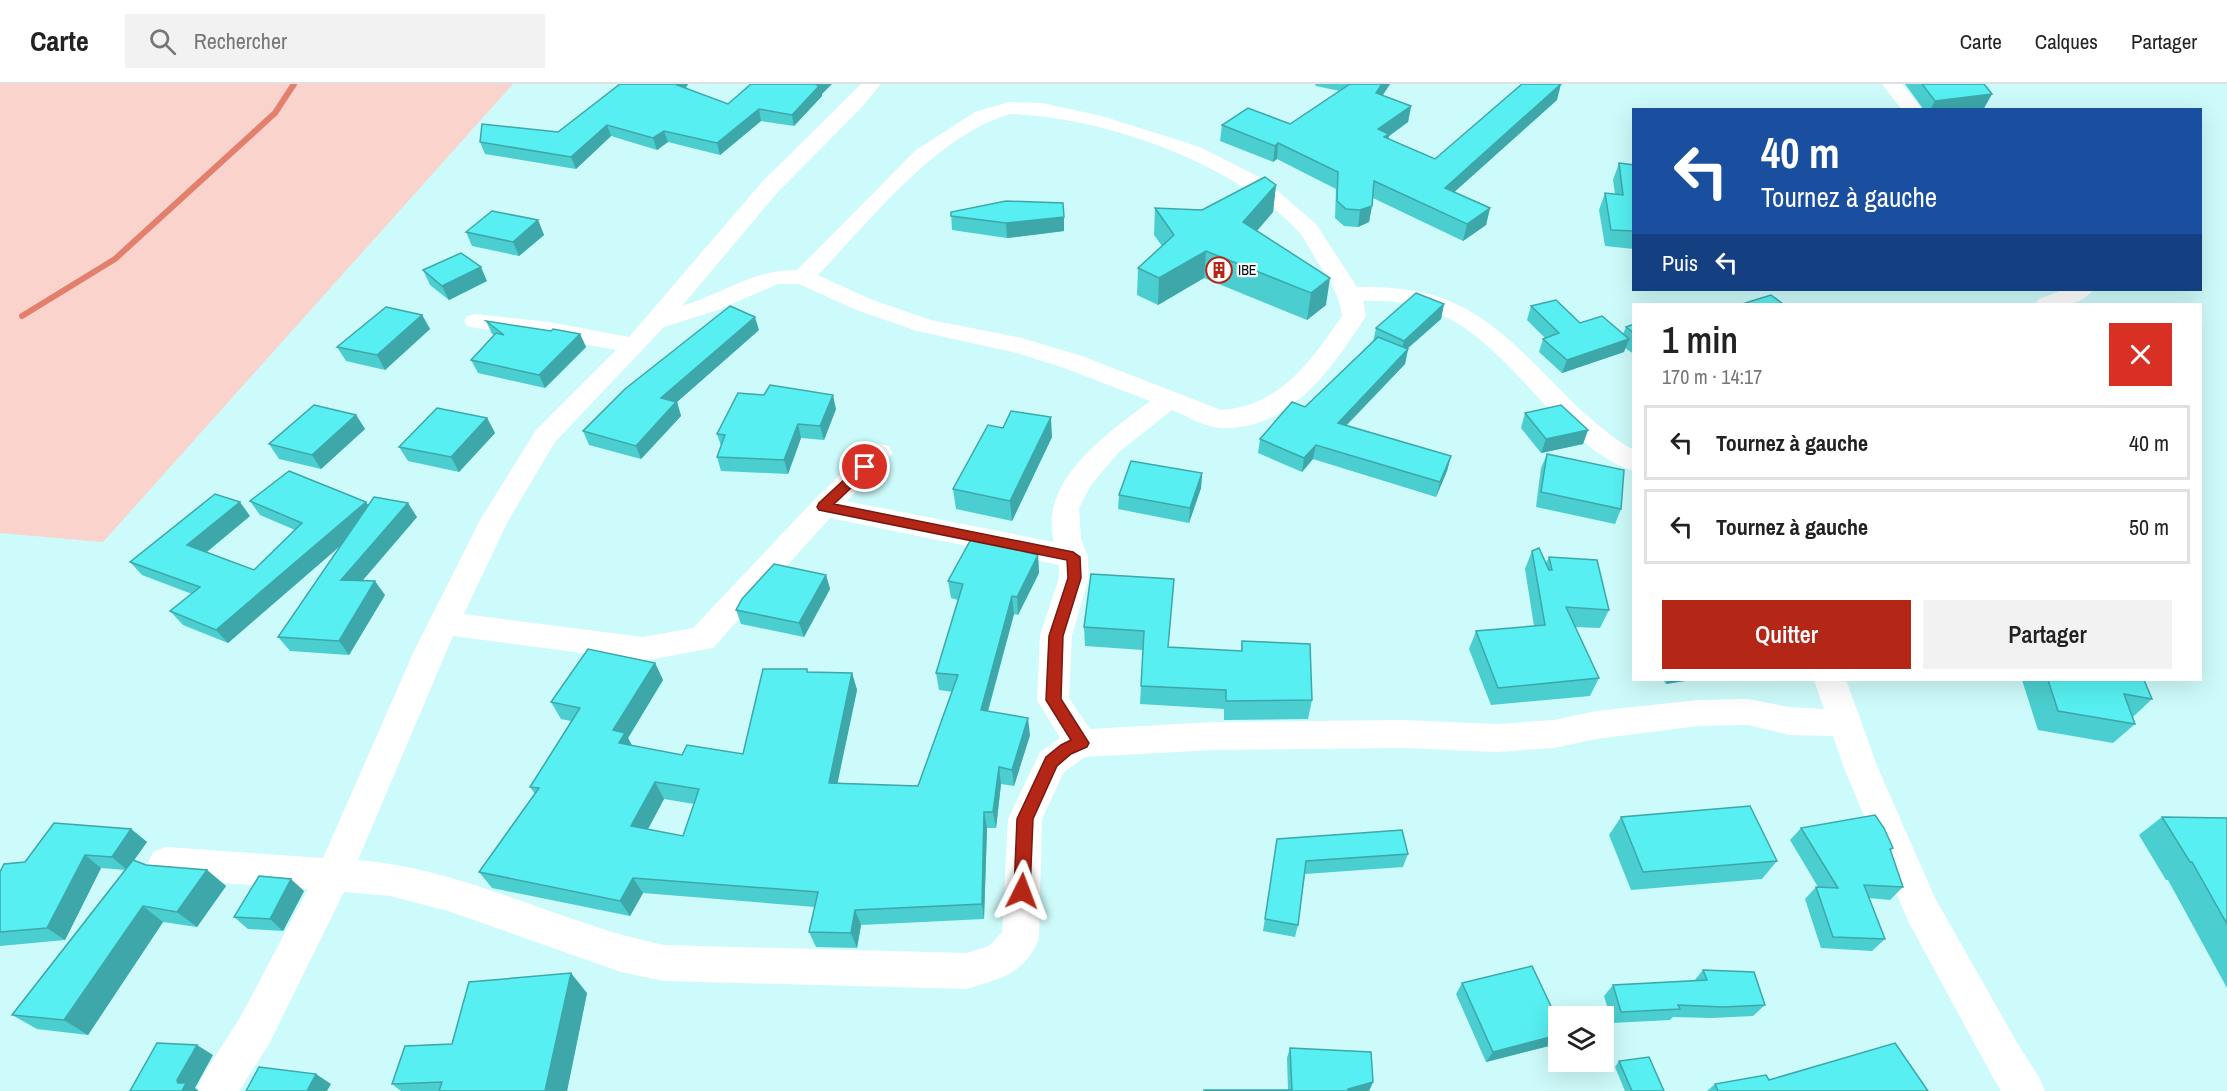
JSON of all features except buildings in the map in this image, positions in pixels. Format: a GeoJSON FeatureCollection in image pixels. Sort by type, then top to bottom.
{"type":"FeatureCollection","features":[{"type":"Feature","properties":{"kind":"street"},"geometry":{"type":"LineString","coordinates":[[216,1091],[255,1030],[334,874],[430,651],[494,520],[545,436],[635,346],[769,188],[854,104],[871,84]]}},
{"type":"Feature","properties":{"kind":"street"},"geometry":{"type":"LineString","coordinates":[[1892,84],[1911,108]]}},
{"type":"Feature","properties":{"kind":"street"},"geometry":{"type":"LineString","coordinates":[[656,322],[710,305],[763,280],[778,277],[803,277],[862,304],[926,326],[1032,349],[1073,362],[1219,419],[1247,417],[1281,402],[1324,361],[1354,316],[1350,294],[1308,229],[1257,185],[1193,151],[1095,120],[1042,109],[1009,108],[982,116],[923,154],[803,277]]}},
{"type":"Feature","properties":{"kind":"street"},"geometry":{"type":"LineString","coordinates":[[1350,294],[1374,292],[1413,298],[1449,308],[1490,334],[1596,438],[1632,461]]}},
{"type":"Feature","properties":{"kind":"street"},"geometry":{"type":"LineString","coordinates":[[2051,303],[2081,295]]}},
{"type":"Feature","properties":{"kind":"street"},"geometry":{"type":"LineString","coordinates":[[476,321],[549,330],[635,346]]}},
{"type":"Feature","properties":{"kind":"street"},"geometry":{"type":"LineString","coordinates":[[1081,743],[1053,700],[1056,636],[1074,578],[1073,557],[1067,539],[1065,508],[1080,480],[1109,446],[1170,399]]}},
{"type":"Feature","properties":{"kind":"street"},"geometry":{"type":"LineString","coordinates":[[445,622],[643,650],[702,639],[824,507],[879,453]]}},
{"type":"Feature","properties":{"kind":"street"},"geometry":{"type":"LineString","coordinates":[[824,507],[1073,557]]}},
{"type":"Feature","properties":{"kind":"street"},"geometry":{"type":"LineString","coordinates":[[1830,681],[1845,723],[1921,909],[2005,1060],[2025,1091]]}},
{"type":"Feature","properties":{"kind":"street"},"geometry":{"type":"LineString","coordinates":[[166,863],[390,879],[448,894],[621,954],[664,963],[967,971],[1001,960],[1020,939],[1025,819],[1052,762],[1066,750],[1081,743],[1224,736],[1403,735],[1497,738],[1554,734],[1596,725],[1698,713],[1748,712],[1789,721],[1845,723]]}},
{"type":"Feature","properties":{"kind":"shaded area"},"geometry":{"type":"Polygon","coordinates":[[[0,84],[513,84],[103,542],[0,533],[0,84]]]}},
{"type":"Feature","properties":{"kind":"waterway"},"geometry":{"type":"LineString","coordinates":[[22,316],[115,259],[275,113],[294,84]]}},
{"type":"Feature","properties":{"kind":"place","name":"IBE"},"geometry":{"type":"Point","coordinates":[1219,270]}},
{"type":"Feature","properties":{"kind":"route"},"geometry":{"type":"LineString","coordinates":[[865,467],[824,507],[1073,557],[1074,578],[1056,636],[1053,700],[1081,743],[1066,750],[1052,762],[1025,819],[1022,891]]}}]}
